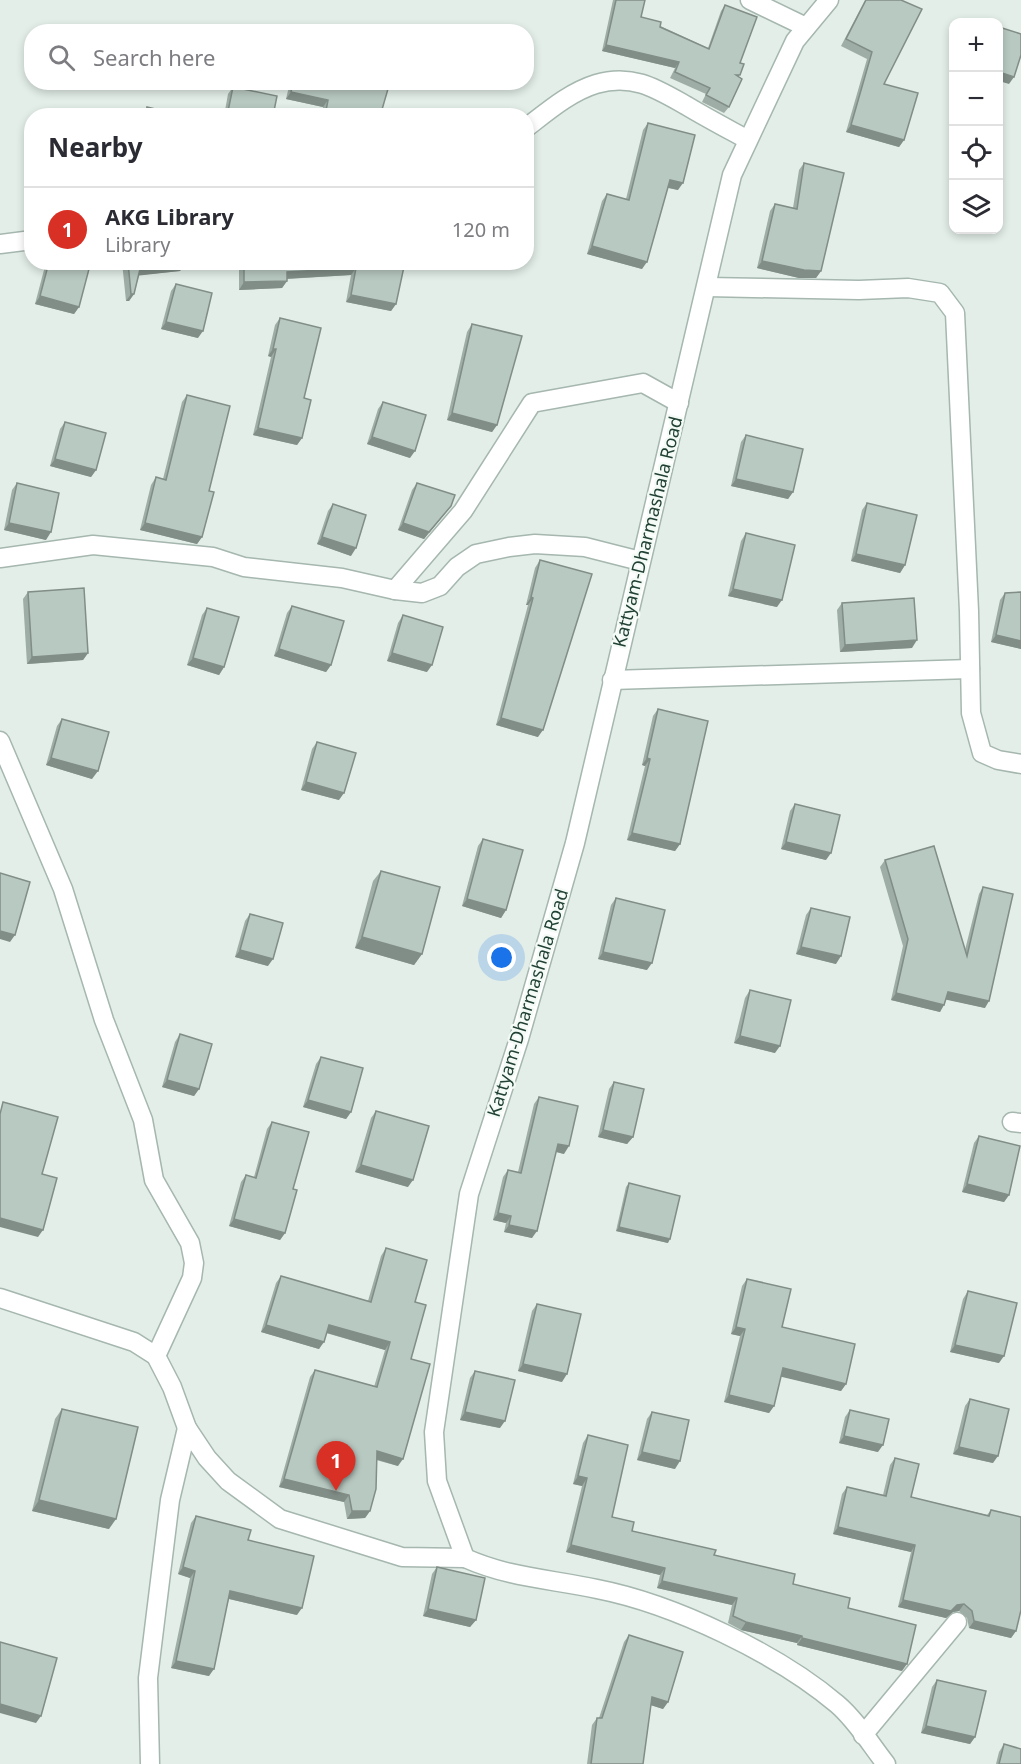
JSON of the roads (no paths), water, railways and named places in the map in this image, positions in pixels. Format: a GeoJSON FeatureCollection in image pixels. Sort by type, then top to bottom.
{"type":"FeatureCollection","features":[{"type":"Feature","properties":{"kind":"street"},"geometry":{"type":"LineString","coordinates":[[750,0],[806,27]]}},
{"type":"Feature","properties":{"kind":"street","name":"Kattyam-Dharmashala Road"},"geometry":{"type":"LineString","coordinates":[[465,1558],[437,1481],[434,1432],[470,1194],[519,1039],[572,855],[732,175],[795,40],[829,0]]}},
{"type":"Feature","properties":{"kind":"street"},"geometry":{"type":"LineString","coordinates":[[534,122],[561,101],[597,83],[626,80],[659,89],[748,140]]}},
{"type":"Feature","properties":{"kind":"street"},"geometry":{"type":"LineString","coordinates":[[0,244],[24,241]]}},
{"type":"Feature","properties":{"kind":"street"},"geometry":{"type":"LineString","coordinates":[[707,287],[859,290],[908,288],[940,293],[955,313],[971,713],[982,753],[998,760],[1021,764]]}},
{"type":"Feature","properties":{"kind":"street"},"geometry":{"type":"LineString","coordinates":[[395,590],[463,511],[532,403],[643,382],[679,403]]}},
{"type":"Feature","properties":{"kind":"street"},"geometry":{"type":"LineString","coordinates":[[0,558],[93,545],[213,557],[244,567],[342,578],[422,594],[440,586],[457,567],[476,554],[517,546],[535,544],[585,547],[640,561]]}},
{"type":"Feature","properties":{"kind":"street"},"geometry":{"type":"LineString","coordinates":[[612,680],[970,669]]}},
{"type":"Feature","properties":{"kind":"street"},"geometry":{"type":"LineString","coordinates":[[0,741],[63,889],[104,1020],[143,1120],[154,1180],[190,1243],[194,1263],[192,1278],[156,1356]]}},
{"type":"Feature","properties":{"kind":"street"},"geometry":{"type":"LineString","coordinates":[[0,1298],[134,1342],[156,1356],[172,1386],[188,1428],[207,1458],[228,1481],[280,1519],[402,1557],[465,1558],[493,1571],[598,1589],[659,1606],[767,1654],[839,1705],[886,1764]]}},
{"type":"Feature","properties":{"kind":"street"},"geometry":{"type":"LineString","coordinates":[[150,1764],[148,1678],[170,1500],[188,1428]]}},
{"type":"Feature","properties":{"kind":"street"},"geometry":{"type":"LineString","coordinates":[[863,1735],[957,1622]]}},
{"type":"Feature","properties":{"kind":"place","name":"AKG Library"},"geometry":{"type":"Point","coordinates":[336,1491]}}]}
